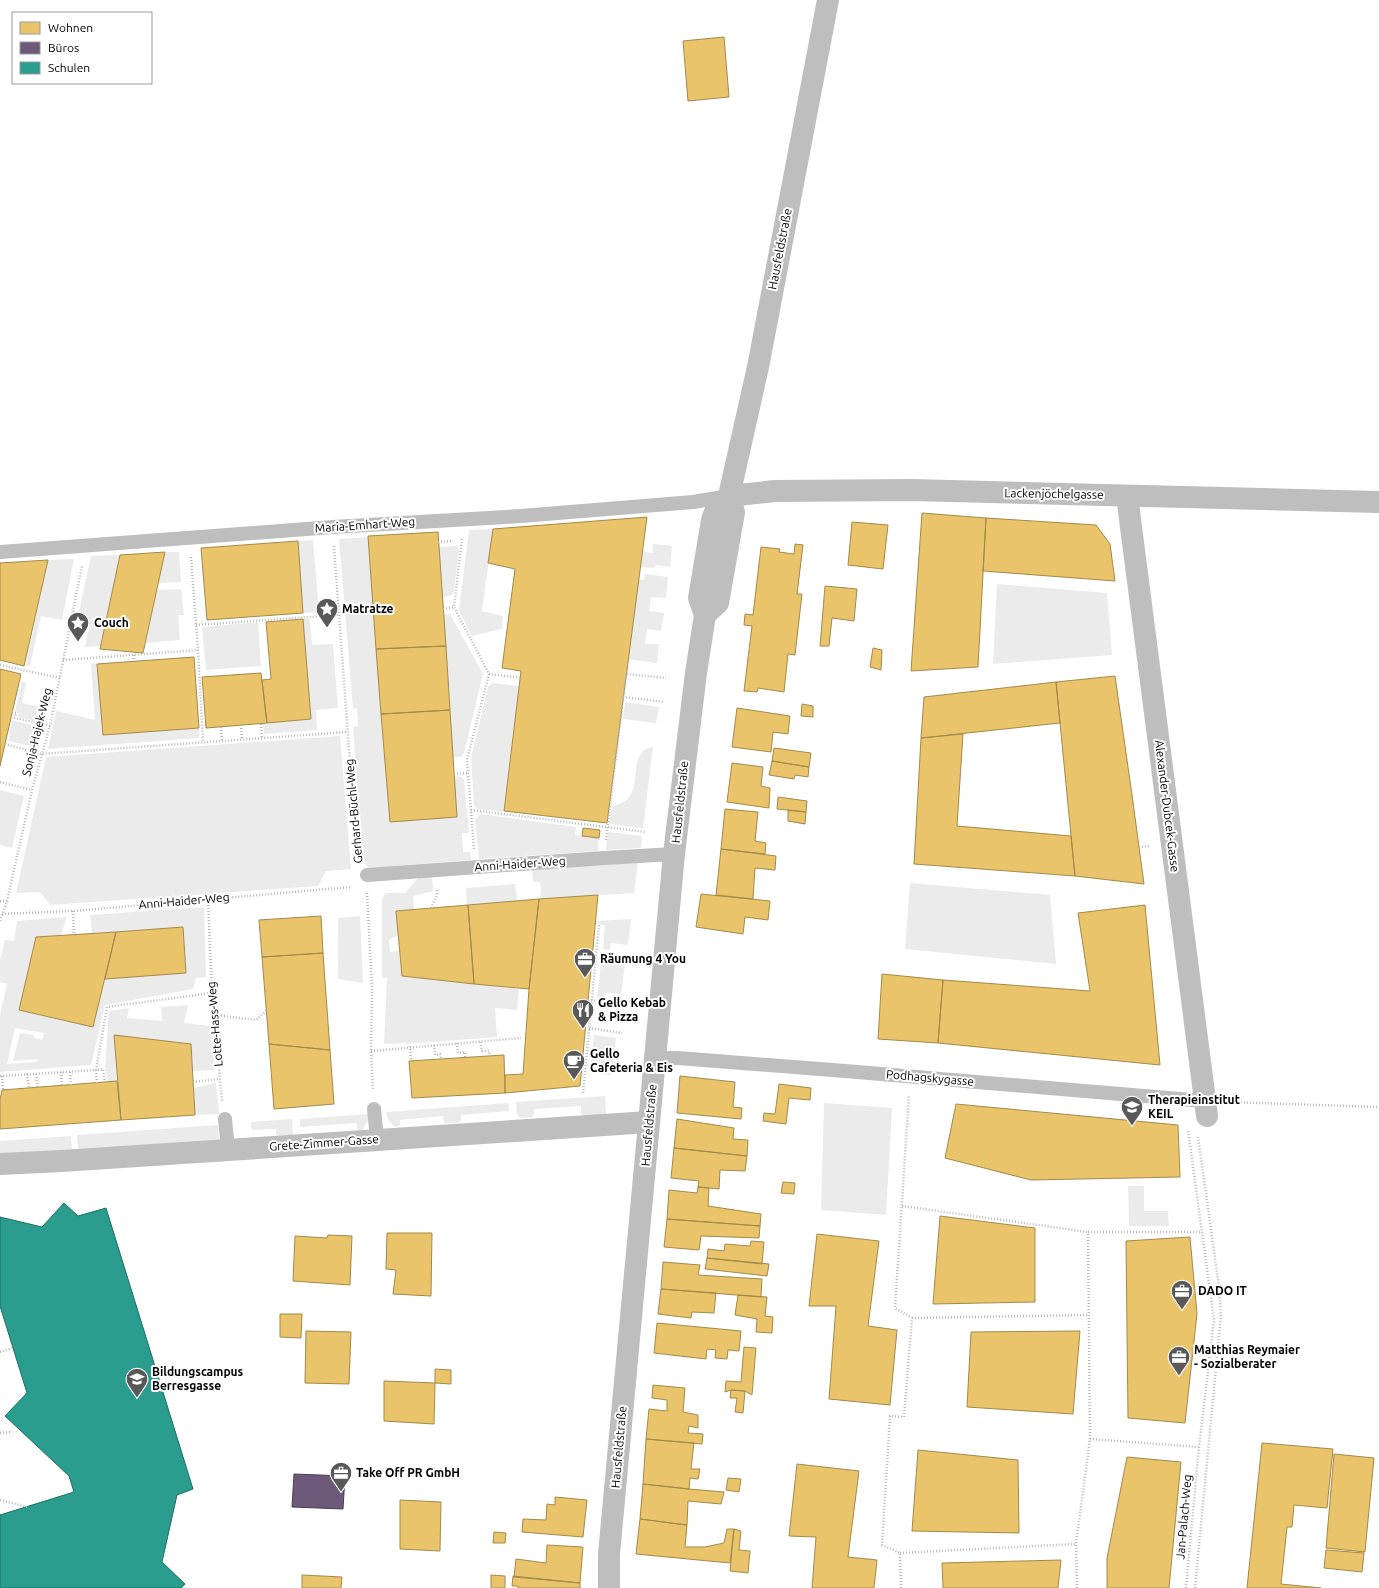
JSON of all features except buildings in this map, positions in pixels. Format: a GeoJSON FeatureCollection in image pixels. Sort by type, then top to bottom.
{"type":"FeatureCollection","features":[{"type":"Feature","properties":{"kind":"street","name":"Hausfeldstraße"},"geometry":{"type":"LineString","coordinates":[[609,1588],[609,1554],[674,854],[696,673],[705,615],[718,603],[734,512],[729,497],[755,381],[828,0]]}},
{"type":"Feature","properties":{"kind":"street","name":"Lackenjöchelgasse"},"geometry":{"type":"LineString","coordinates":[[729,497],[775,491],[912,490],[1379,502]]}},
{"type":"Feature","properties":{"kind":"street","name":"Alexander-Dubcek-Gasse"},"geometry":{"type":"LineString","coordinates":[[1127,496],[1198,1106]]}},
{"type":"Feature","properties":{"kind":"street","name":"Grete-Zimmer-Gasse"},"geometry":{"type":"LineString","coordinates":[[0,1164],[649,1122]]}},
{"type":"Feature","properties":{"kind":"lane","name":"Maria-Emhart-Weg"},"geometry":{"type":"LineString","coordinates":[[0,552],[333,527],[552,513],[693,502],[729,497]]}},
{"type":"Feature","properties":{"kind":"lane","name":"Anni-Haider-Weg"},"geometry":{"type":"LineString","coordinates":[[367,880],[476,867],[674,854]]}},
{"type":"Feature","properties":{"kind":"lane","name":"Podhagskygasse"},"geometry":{"type":"LineString","coordinates":[[655,1058],[678,1058],[845,1071],[1198,1106]]}},
{"type":"Feature","properties":{"kind":"lane"},"geometry":{"type":"LineString","coordinates":[[374,1109],[377,1139]]}},
{"type":"Feature","properties":{"kind":"lane"},"geometry":{"type":"LineString","coordinates":[[225,1119],[228,1149]]}},
{"type":"Feature","properties":{"kind":"path","name":"Gerhard-Büchl-Weg"},"geometry":{"type":"LineString","coordinates":[[333,527],[338,615],[358,869],[367,880],[372,988],[371,1050],[374,1109]]}},
{"type":"Feature","properties":{"kind":"path"},"geometry":{"type":"LineString","coordinates":[[463,535],[454,607],[489,674],[467,760],[476,867]]}},
{"type":"Feature","properties":{"kind":"path"},"geometry":{"type":"LineString","coordinates":[[189,538],[198,650],[203,742]]}},
{"type":"Feature","properties":{"kind":"path","name":"Sonja-Hajek-Weg"},"geometry":{"type":"LineString","coordinates":[[0,921],[7,901],[32,790],[50,726],[87,546]]}},
{"type":"Feature","properties":{"kind":"path"},"geometry":{"type":"LineString","coordinates":[[443,609],[454,607]]}},
{"type":"Feature","properties":{"kind":"path"},"geometry":{"type":"LineString","coordinates":[[196,625],[264,617],[338,615]]}},
{"type":"Feature","properties":{"kind":"path"},"geometry":{"type":"LineString","coordinates":[[63,660],[198,650]]}},
{"type":"Feature","properties":{"kind":"path"},"geometry":{"type":"LineString","coordinates":[[134,655],[134,661]]}},
{"type":"Feature","properties":{"kind":"path"},"geometry":{"type":"LineString","coordinates":[[0,665],[60,678]]}},
{"type":"Feature","properties":{"kind":"path"},"geometry":{"type":"LineString","coordinates":[[489,674],[521,678]]}},
{"type":"Feature","properties":{"kind":"path"},"geometry":{"type":"LineString","coordinates":[[604,858],[626,674],[666,678]]}},
{"type":"Feature","properties":{"kind":"path"},"geometry":{"type":"LineString","coordinates":[[623,697],[664,702]]}},
{"type":"Feature","properties":{"kind":"path"},"geometry":{"type":"LineString","coordinates":[[12,712],[16,712],[15,718]]}},
{"type":"Feature","properties":{"kind":"path"},"geometry":{"type":"LineString","coordinates":[[11,717],[50,726]]}},
{"type":"Feature","properties":{"kind":"path"},"geometry":{"type":"LineString","coordinates":[[261,724],[262,738]]}},
{"type":"Feature","properties":{"kind":"path"},"geometry":{"type":"LineString","coordinates":[[241,726],[242,740]]}},
{"type":"Feature","properties":{"kind":"path"},"geometry":{"type":"LineString","coordinates":[[221,727],[222,741]]}},
{"type":"Feature","properties":{"kind":"path"},"geometry":{"type":"LineString","coordinates":[[5,744],[41,754],[347,732]]}},
{"type":"Feature","properties":{"kind":"path"},"geometry":{"type":"LineString","coordinates":[[454,774],[468,773]]}},
{"type":"Feature","properties":{"kind":"path"},"geometry":{"type":"LineString","coordinates":[[0,782],[32,790]]}},
{"type":"Feature","properties":{"kind":"path"},"geometry":{"type":"LineString","coordinates":[[471,810],[646,832]]}},
{"type":"Feature","properties":{"kind":"path"},"geometry":{"type":"LineString","coordinates":[[1139,847],[1152,845]]}},
{"type":"Feature","properties":{"kind":"path","name":"Anni-Haider-Weg"},"geometry":{"type":"LineString","coordinates":[[2,914],[73,911],[208,898],[367,880]]}},
{"type":"Feature","properties":{"kind":"path","name":"Lotte-Hass-Weg"},"geometry":{"type":"LineString","coordinates":[[208,898],[212,993],[222,1110],[225,1119]]}},
{"type":"Feature","properties":{"kind":"path"},"geometry":{"type":"LineString","coordinates":[[0,901],[7,901]]}},
{"type":"Feature","properties":{"kind":"path"},"geometry":{"type":"LineString","coordinates":[[73,911],[74,934]]}},
{"type":"Feature","properties":{"kind":"path"},"geometry":{"type":"LineString","coordinates":[[583,1093],[590,1000],[600,925]]}},
{"type":"Feature","properties":{"kind":"path"},"geometry":{"type":"LineString","coordinates":[[97,1083],[96,1070],[107,1007],[212,993]]}},
{"type":"Feature","properties":{"kind":"path"},"geometry":{"type":"LineString","coordinates":[[590,1000],[625,1004]]}},
{"type":"Feature","properties":{"kind":"path"},"geometry":{"type":"LineString","coordinates":[[215,1015],[256,1020],[266,1012]]}},
{"type":"Feature","properties":{"kind":"path"},"geometry":{"type":"LineString","coordinates":[[589,1028],[622,1033]]}},
{"type":"Feature","properties":{"kind":"path"},"geometry":{"type":"LineString","coordinates":[[371,1050],[521,1038]]}},
{"type":"Feature","properties":{"kind":"path"},"geometry":{"type":"LineString","coordinates":[[480,1042],[482,1051],[490,1051],[490,1056]]}},
{"type":"Feature","properties":{"kind":"path"},"geometry":{"type":"LineString","coordinates":[[457,1043],[458,1052],[465,1052],[465,1057]]}},
{"type":"Feature","properties":{"kind":"path"},"geometry":{"type":"LineString","coordinates":[[434,1045],[435,1054],[440,1054],[441,1059]]}},
{"type":"Feature","properties":{"kind":"path"},"geometry":{"type":"LineString","coordinates":[[410,1046],[411,1061]]}},
{"type":"Feature","properties":{"kind":"path"},"geometry":{"type":"LineString","coordinates":[[3,1090],[1,1076],[104,1069],[105,1082]]}},
{"type":"Feature","properties":{"kind":"path"},"geometry":{"type":"LineString","coordinates":[[62,1072],[62,1086]]}},
{"type":"Feature","properties":{"kind":"path"},"geometry":{"type":"LineString","coordinates":[[70,1072],[71,1085]]}},
{"type":"Feature","properties":{"kind":"path"},"geometry":{"type":"LineString","coordinates":[[27,1074],[29,1088]]}},
{"type":"Feature","properties":{"kind":"path"},"geometry":{"type":"LineString","coordinates":[[36,1074],[38,1088]]}},
{"type":"Feature","properties":{"kind":"path"},"geometry":{"type":"LineString","coordinates":[[193,1082],[220,1078]]}},
{"type":"Feature","properties":{"kind":"path"},"geometry":{"type":"LineString","coordinates":[[909,1092],[896,1308],[912,1318],[1089,1315]]}},
{"type":"Feature","properties":{"kind":"path"},"geometry":{"type":"LineString","coordinates":[[1198,1106],[1379,1106]]}},
{"type":"Feature","properties":{"kind":"path","name":"Jan-Palach-Weg"},"geometry":{"type":"LineString","coordinates":[[1186,1588],[1199,1447],[1214,1320],[1202,1232],[1198,1106]]}},
{"type":"Feature","properties":{"kind":"path"},"geometry":{"type":"LineString","coordinates":[[902,1206],[1088,1232],[1202,1232]]}},
{"type":"Feature","properties":{"kind":"path"},"geometry":{"type":"LineString","coordinates":[[1077,1588],[1076,1544],[1090,1439],[1088,1232]]}},
{"type":"Feature","properties":{"kind":"path"},"geometry":{"type":"LineString","coordinates":[[912,1318],[904,1417],[890,1416],[882,1545],[900,1553],[1076,1544]]}},
{"type":"Feature","properties":{"kind":"path"},"geometry":{"type":"LineString","coordinates":[[0,1352],[13,1348]]}},
{"type":"Feature","properties":{"kind":"path"},"geometry":{"type":"LineString","coordinates":[[0,1433],[12,1432]]}},
{"type":"Feature","properties":{"kind":"path"},"geometry":{"type":"LineString","coordinates":[[1090,1439],[1199,1447]]}},
{"type":"Feature","properties":{"kind":"path"},"geometry":{"type":"LineString","coordinates":[[0,1500],[28,1506]]}},
{"type":"Feature","properties":{"kind":"path"},"geometry":{"type":"LineString","coordinates":[[900,1553],[901,1588]]}},
{"type":"Feature","properties":{"kind":"shaded area"},"geometry":{"type":"Polygon","coordinates":[[[493,529],[482,611],[503,616],[502,628],[472,636],[459,611],[469,530],[493,529]]]}},
{"type":"Feature","properties":{"kind":"shaded area"},"geometry":{"type":"Polygon","coordinates":[[[368,537],[390,822],[454,776],[462,777],[464,780],[469,833],[462,833],[463,852],[470,852],[471,860],[368,868],[363,860],[353,727],[358,726],[357,708],[353,709],[339,539],[368,537]]]}},
{"type":"Feature","properties":{"kind":"shaded area"},"geometry":{"type":"Polygon","coordinates":[[[313,540],[319,612],[303,613],[298,541],[313,540]]]}},
{"type":"Feature","properties":{"kind":"shaded area"},"geometry":{"type":"Polygon","coordinates":[[[653,544],[672,546],[670,567],[656,565],[655,568],[640,567],[642,551],[653,553],[653,544]]]}},
{"type":"Feature","properties":{"kind":"shaded area"},"geometry":{"type":"Polygon","coordinates":[[[456,546],[459,550],[454,591],[451,596],[442,597],[438,547],[456,546]]]}},
{"type":"Feature","properties":{"kind":"shaded area"},"geometry":{"type":"Polygon","coordinates":[[[165,552],[179,552],[181,582],[158,583],[165,552]]]}},
{"type":"Feature","properties":{"kind":"shaded area"},"geometry":{"type":"Polygon","coordinates":[[[120,555],[100,646],[85,647],[90,624],[77,621],[91,556],[120,555]]]}},
{"type":"Feature","properties":{"kind":"shaded area"},"geometry":{"type":"Polygon","coordinates":[[[74,559],[62,620],[41,616],[30,666],[26,665],[48,560],[74,559]]]}},
{"type":"Feature","properties":{"kind":"shaded area"},"geometry":{"type":"Polygon","coordinates":[[[645,574],[668,577],[666,598],[651,597],[649,611],[664,613],[661,631],[647,629],[645,644],[659,644],[657,663],[627,659],[638,579],[644,580],[645,574]]]}},
{"type":"Feature","properties":{"kind":"shaded area"},"geometry":{"type":"Polygon","coordinates":[[[997,584],[1107,593],[1112,655],[993,664],[997,584]]]}},
{"type":"Feature","properties":{"kind":"shaded area"},"geometry":{"type":"Polygon","coordinates":[[[181,589],[184,615],[178,615],[180,640],[146,643],[157,590],[181,589]]]}},
{"type":"Feature","properties":{"kind":"shaded area"},"geometry":{"type":"Polygon","coordinates":[[[450,614],[483,674],[464,753],[461,757],[453,757],[443,615],[450,614]]]}},
{"type":"Feature","properties":{"kind":"shaded area"},"geometry":{"type":"Polygon","coordinates":[[[303,619],[310,619],[312,645],[333,644],[338,708],[316,710],[317,730],[264,734],[263,724],[311,719],[303,619]]]}},
{"type":"Feature","properties":{"kind":"shaded area"},"geometry":{"type":"Polygon","coordinates":[[[258,622],[261,666],[206,670],[202,627],[258,622]]]}},
{"type":"Feature","properties":{"kind":"shaded area"},"geometry":{"type":"Polygon","coordinates":[[[91,663],[97,664],[103,735],[199,728],[199,738],[48,749],[56,711],[95,720],[91,663]]]}},
{"type":"Feature","properties":{"kind":"shaded area"},"geometry":{"type":"Polygon","coordinates":[[[22,682],[26,682],[22,703],[44,708],[41,722],[18,717],[18,712],[15,711],[22,682]]]}},
{"type":"Feature","properties":{"kind":"shaded area"},"geometry":{"type":"Polygon","coordinates":[[[493,683],[519,686],[503,812],[478,809],[474,806],[471,758],[488,687],[493,683]]]}},
{"type":"Feature","properties":{"kind":"shaded area"},"geometry":{"type":"Polygon","coordinates":[[[625,702],[659,707],[656,723],[623,719],[625,702]]]}},
{"type":"Feature","properties":{"kind":"shaded area"},"geometry":{"type":"Polygon","coordinates":[[[12,720],[40,727],[35,747],[8,741],[12,720]]]}},
{"type":"Feature","properties":{"kind":"shaded area"},"geometry":{"type":"Polygon","coordinates":[[[340,736],[351,869],[326,871],[318,886],[50,905],[40,892],[16,893],[46,757],[340,736]]]}},
{"type":"Feature","properties":{"kind":"shaded area"},"geometry":{"type":"Polygon","coordinates":[[[653,747],[643,828],[609,824],[612,806],[624,802],[630,796],[633,789],[637,763],[640,755],[645,750],[653,747]]]}},
{"type":"Feature","properties":{"kind":"shaded area"},"geometry":{"type":"Polygon","coordinates":[[[0,790],[24,796],[12,848],[0,845],[0,790]]]}},
{"type":"Feature","properties":{"kind":"shaded area"},"geometry":{"type":"Polygon","coordinates":[[[480,814],[576,827],[575,835],[599,838],[598,851],[479,859],[475,820],[480,814]]]}},
{"type":"Feature","properties":{"kind":"shaded area"},"geometry":{"type":"Polygon","coordinates":[[[608,832],[642,836],[641,848],[606,850],[608,832]]]}},
{"type":"Feature","properties":{"kind":"shaded area"},"geometry":{"type":"Polygon","coordinates":[[[638,861],[634,893],[539,899],[541,892],[540,882],[533,882],[532,869],[638,861]]]}},
{"type":"Feature","properties":{"kind":"shaded area"},"geometry":{"type":"Polygon","coordinates":[[[432,876],[433,891],[413,896],[414,909],[396,911],[398,935],[389,940],[390,952],[399,951],[402,976],[519,989],[517,1010],[495,1008],[497,1037],[406,1044],[384,1044],[387,978],[382,978],[382,899],[385,893],[405,893],[419,877],[432,876]]]}},
{"type":"Feature","properties":{"kind":"shaded area"},"geometry":{"type":"Polygon","coordinates":[[[910,883],[1050,895],[1056,964],[905,949],[910,883]]]}},
{"type":"Feature","properties":{"kind":"shaded area"},"geometry":{"type":"Polygon","coordinates":[[[515,884],[517,901],[467,905],[466,888],[515,884]]]}},
{"type":"Feature","properties":{"kind":"shaded area"},"geometry":{"type":"Polygon","coordinates":[[[204,907],[206,977],[196,978],[193,989],[105,1005],[91,1065],[0,1072],[0,1015],[7,984],[0,982],[0,960],[5,940],[14,941],[17,921],[67,917],[61,935],[36,937],[19,1010],[93,1027],[105,979],[186,973],[183,928],[92,933],[90,915],[204,907]],[[15,1028],[7,1064],[37,1062],[38,1059],[13,1061],[20,1033],[34,1035],[34,1038],[42,1040],[44,1033],[15,1028]]]}},
{"type":"Feature","properties":{"kind":"shaded area"},"geometry":{"type":"Polygon","coordinates":[[[360,916],[363,983],[338,979],[338,918],[360,916]]]}},
{"type":"Feature","properties":{"kind":"shaded area"},"geometry":{"type":"Polygon","coordinates":[[[631,919],[628,945],[611,943],[610,950],[603,949],[605,925],[597,924],[597,921],[631,919]]]}},
{"type":"Feature","properties":{"kind":"shaded area"},"geometry":{"type":"Polygon","coordinates":[[[601,963],[625,965],[621,994],[605,993],[604,999],[597,998],[601,963]]]}},
{"type":"Feature","properties":{"kind":"shaded area"},"geometry":{"type":"Polygon","coordinates":[[[188,1005],[184,1023],[211,1026],[215,1070],[193,1071],[191,1044],[114,1035],[117,1081],[108,1082],[105,1068],[109,1011],[129,1008],[127,1018],[162,1021],[161,1007],[188,1005]]]}},
{"type":"Feature","properties":{"kind":"shaded area"},"geometry":{"type":"Polygon","coordinates":[[[594,1035],[616,1038],[611,1075],[590,1073],[594,1035]]]}},
{"type":"Feature","properties":{"kind":"shaded area"},"geometry":{"type":"Polygon","coordinates":[[[216,1083],[219,1114],[195,1115],[194,1088],[216,1083]]]}},
{"type":"Feature","properties":{"kind":"shaded area"},"geometry":{"type":"Polygon","coordinates":[[[605,1096],[606,1115],[583,1116],[581,1113],[581,1106],[534,1109],[534,1115],[532,1117],[519,1118],[517,1115],[516,1102],[605,1096]]]}},
{"type":"Feature","properties":{"kind":"shaded area"},"geometry":{"type":"Polygon","coordinates":[[[509,1103],[509,1111],[461,1115],[461,1121],[458,1123],[446,1123],[444,1122],[443,1116],[400,1120],[400,1125],[395,1127],[389,1121],[386,1112],[509,1103]]]}},
{"type":"Feature","properties":{"kind":"shaded area"},"geometry":{"type":"Polygon","coordinates":[[[824,1103],[892,1108],[886,1215],[821,1210],[824,1103]]]}},
{"type":"Feature","properties":{"kind":"shaded area"},"geometry":{"type":"Polygon","coordinates":[[[368,1114],[368,1121],[362,1130],[358,1130],[356,1123],[300,1127],[300,1119],[368,1114]]]}},
{"type":"Feature","properties":{"kind":"shaded area"},"geometry":{"type":"Polygon","coordinates":[[[292,1119],[293,1135],[279,1136],[276,1134],[276,1129],[253,1130],[251,1128],[251,1122],[292,1119]]]}},
{"type":"Feature","properties":{"kind":"shaded area"},"geometry":{"type":"Polygon","coordinates":[[[218,1125],[219,1139],[78,1150],[77,1135],[218,1125]]]}},
{"type":"Feature","properties":{"kind":"shaded area"},"geometry":{"type":"Polygon","coordinates":[[[71,1136],[72,1150],[0,1155],[0,1141],[71,1136]]]}},
{"type":"Feature","properties":{"kind":"shaded area"},"geometry":{"type":"Polygon","coordinates":[[[1128,1186],[1144,1186],[1144,1211],[1168,1211],[1169,1226],[1129,1226],[1128,1186]]]}},
{"type":"Feature","properties":{"kind":"place","name":"Matratze"},"geometry":{"type":"Point","coordinates":[327,628]}},
{"type":"Feature","properties":{"kind":"place","name":"Couch"},"geometry":{"type":"Point","coordinates":[78,642]}},
{"type":"Feature","properties":{"kind":"place","name":"Räumung 4 You"},"geometry":{"type":"Point","coordinates":[585,978]}},
{"type":"Feature","properties":{"kind":"place","name":"Gello Kebab & Pizza"},"geometry":{"type":"Point","coordinates":[583,1030]}},
{"type":"Feature","properties":{"kind":"place","name":"Gello Cafeteria & Eis"},"geometry":{"type":"Point","coordinates":[574,1080]}},
{"type":"Feature","properties":{"kind":"place","name":"Therapieinstitut KEIL"},"geometry":{"type":"Point","coordinates":[1132,1126]}},
{"type":"Feature","properties":{"kind":"place","name":"DADO IT"},"geometry":{"type":"Point","coordinates":[1182,1310]}},
{"type":"Feature","properties":{"kind":"place","name":"Matthias Reymaier - Sozialberater"},"geometry":{"type":"Point","coordinates":[1179,1376]}},
{"type":"Feature","properties":{"kind":"place","name":"Bildungscampus Berresgasse"},"geometry":{"type":"Point","coordinates":[137,1398]}},
{"type":"Feature","properties":{"kind":"place","name":"Take Off PR GmbH"},"geometry":{"type":"Point","coordinates":[341,1492]}}]}
